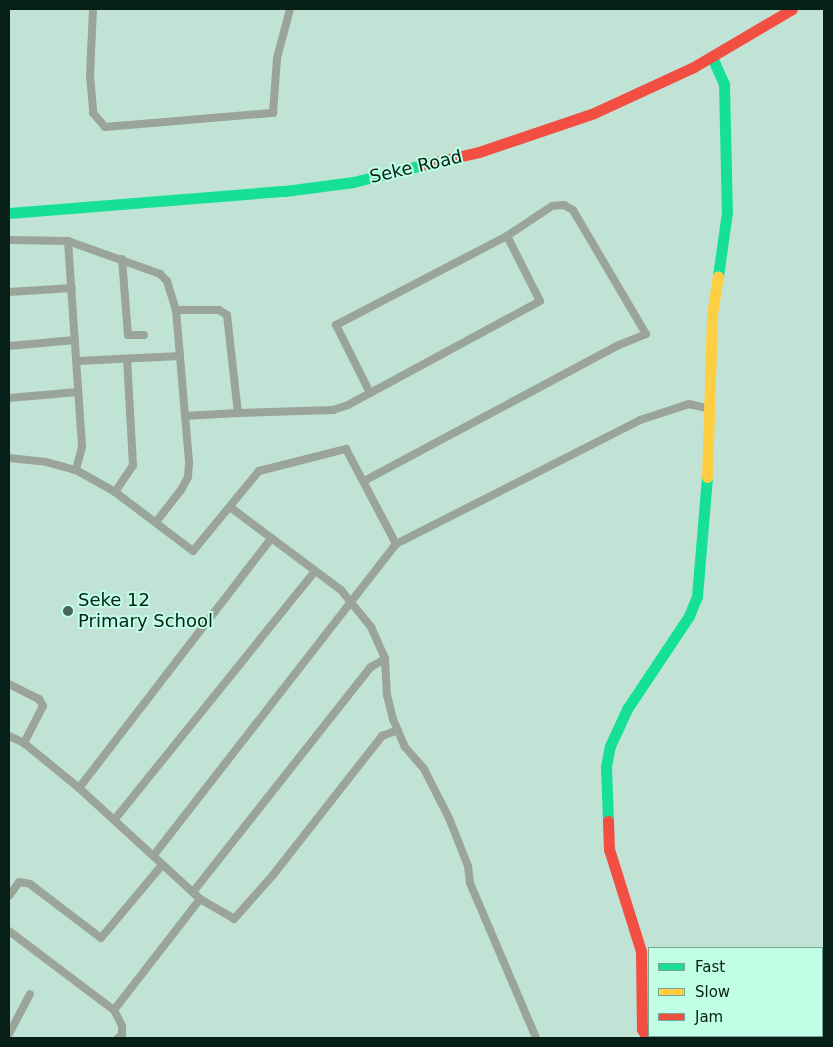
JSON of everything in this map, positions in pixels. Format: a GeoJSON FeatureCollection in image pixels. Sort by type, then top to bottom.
{"type":"FeatureCollection","features":[{"type":"Feature","properties":{"kind":"street"},"geometry":{"type":"LineString","coordinates":[[93,9],[90,75],[93,113],[105,127],[273,114],[277,58],[290,9]]}},
{"type":"Feature","properties":{"kind":"street","name":"Seke Road"},"geometry":{"type":"LineString","coordinates":[[9,212],[286,191],[353,182],[529,137],[594,113],[712,57],[792,9]]}},
{"type":"Feature","properties":{"kind":"street"},"geometry":{"type":"LineString","coordinates":[[647,1038],[642,1029],[641,950],[609,849],[606,766],[610,746],[624,715],[689,616],[697,596],[705,523],[706,408],[712,314],[727,212],[724,84],[712,57]]}},
{"type":"Feature","properties":{"kind":"street"},"geometry":{"type":"LineString","coordinates":[[364,481],[619,345],[646,334],[573,210],[564,205],[552,206],[507,236],[336,325],[370,393]]}},
{"type":"Feature","properties":{"kind":"street"},"geometry":{"type":"LineString","coordinates":[[185,416],[333,410],[370,393],[540,301],[507,236]]}},
{"type":"Feature","properties":{"kind":"street"},"geometry":{"type":"LineString","coordinates":[[9,240],[68,240],[122,259],[165,278],[176,310],[188,476],[156,522]]}},
{"type":"Feature","properties":{"kind":"street"},"geometry":{"type":"LineString","coordinates":[[68,240],[82,447],[76,470]]}},
{"type":"Feature","properties":{"kind":"street"},"geometry":{"type":"LineString","coordinates":[[122,259],[128,335],[144,335]]}},
{"type":"Feature","properties":{"kind":"street"},"geometry":{"type":"LineString","coordinates":[[9,292],[72,288]]}},
{"type":"Feature","properties":{"kind":"street"},"geometry":{"type":"LineString","coordinates":[[176,310],[219,310],[227,315],[238,413]]}},
{"type":"Feature","properties":{"kind":"street"},"geometry":{"type":"LineString","coordinates":[[9,346],[75,340]]}},
{"type":"Feature","properties":{"kind":"street"},"geometry":{"type":"LineString","coordinates":[[77,361],[180,356]]}},
{"type":"Feature","properties":{"kind":"street"},"geometry":{"type":"LineString","coordinates":[[115,492],[133,464],[127,359]]}},
{"type":"Feature","properties":{"kind":"street"},"geometry":{"type":"LineString","coordinates":[[9,398],[78,392]]}},
{"type":"Feature","properties":{"kind":"street"},"geometry":{"type":"LineString","coordinates":[[153,856],[396,544],[640,420],[689,404],[706,408]]}},
{"type":"Feature","properties":{"kind":"street"},"geometry":{"type":"LineString","coordinates":[[9,458],[46,462],[76,470],[115,492],[194,551],[259,471],[346,449],[396,544]]}},
{"type":"Feature","properties":{"kind":"street"},"geometry":{"type":"LineString","coordinates":[[230,507],[352,600],[371,627],[385,659],[386,695],[398,730],[405,747],[424,769],[449,818],[468,866],[470,883],[536,1038]]}},
{"type":"Feature","properties":{"kind":"street"},"geometry":{"type":"LineString","coordinates":[[79,788],[270,539]]}},
{"type":"Feature","properties":{"kind":"street"},"geometry":{"type":"LineString","coordinates":[[115,819],[315,571]]}},
{"type":"Feature","properties":{"kind":"street"},"geometry":{"type":"LineString","coordinates":[[193,892],[371,667],[385,659]]}},
{"type":"Feature","properties":{"kind":"street"},"geometry":{"type":"LineString","coordinates":[[9,684],[39,699],[43,706],[24,744]]}},
{"type":"Feature","properties":{"kind":"street"},"geometry":{"type":"LineString","coordinates":[[9,736],[24,744],[79,788],[200,899],[234,919],[273,875],[382,736],[398,730]]}},
{"type":"Feature","properties":{"kind":"street"},"geometry":{"type":"LineString","coordinates":[[9,896],[19,882],[30,884],[101,938],[162,865]]}},
{"type":"Feature","properties":{"kind":"street"},"geometry":{"type":"LineString","coordinates":[[114,1010],[200,899]]}},
{"type":"Feature","properties":{"kind":"street"},"geometry":{"type":"LineString","coordinates":[[9,931],[114,1010],[122,1026],[122,1035],[118,1038]]}},
{"type":"Feature","properties":{"kind":"street"},"geometry":{"type":"LineString","coordinates":[[9,1034],[30,994]]}},
{"type":"Feature","properties":{"kind":"traffic: fast"},"geometry":{"type":"LineString","coordinates":[[712,57],[724,84],[727,212],[718,276]]}},
{"type":"Feature","properties":{"kind":"traffic: fast"},"geometry":{"type":"LineString","coordinates":[[9,213],[285,191],[353,182],[422,165]]}},
{"type":"Feature","properties":{"kind":"traffic: fast"},"geometry":{"type":"LineString","coordinates":[[608,821],[606,766],[610,746],[627,709],[689,616],[697,596],[707,477]]}},
{"type":"Feature","properties":{"kind":"traffic: slow"},"geometry":{"type":"LineString","coordinates":[[707,477],[712,314],[718,276]]}},
{"type":"Feature","properties":{"kind":"traffic: jam"},"geometry":{"type":"LineString","coordinates":[[422,165],[479,152],[594,113],[692,68],[792,9]]}},
{"type":"Feature","properties":{"kind":"traffic: jam"},"geometry":{"type":"LineString","coordinates":[[608,821],[609,849],[641,951],[642,1029],[647,1038]]}},
{"type":"Feature","properties":{"kind":"place","name":"Seke 12 Primary School"},"geometry":{"type":"Point","coordinates":[68,611]}}]}
